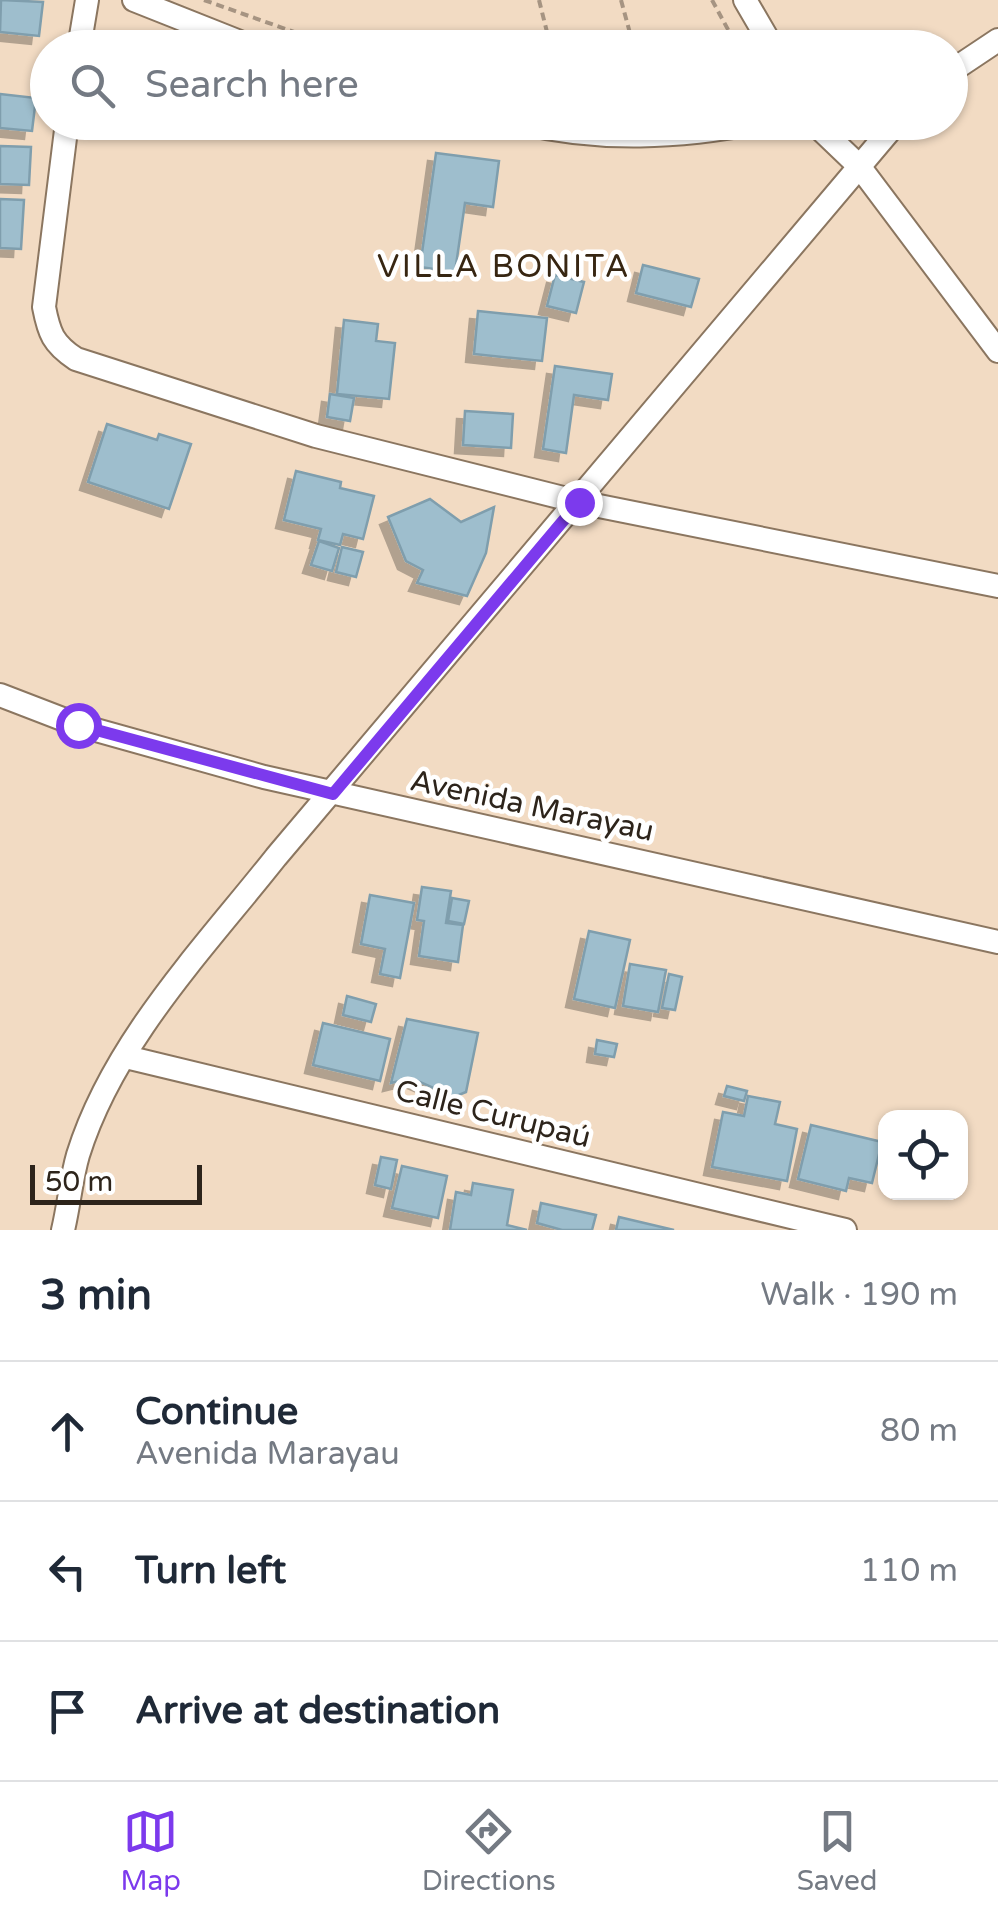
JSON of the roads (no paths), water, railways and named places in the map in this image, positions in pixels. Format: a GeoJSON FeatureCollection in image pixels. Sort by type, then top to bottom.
{"type":"FeatureCollection","features":[{"type":"Feature","properties":{"kind":"street"},"geometry":{"type":"LineString","coordinates":[[82,30],[87,0]]}},
{"type":"Feature","properties":{"kind":"street"},"geometry":{"type":"LineString","coordinates":[[134,0],[210,30]]}},
{"type":"Feature","properties":{"kind":"street"},"geometry":{"type":"LineString","coordinates":[[745,0],[762,30]]}},
{"type":"Feature","properties":{"kind":"street"},"geometry":{"type":"LineString","coordinates":[[968,60],[998,40]]}},
{"type":"Feature","properties":{"kind":"street"},"geometry":{"type":"LineString","coordinates":[[65,140],[44,308],[57,347],[76,359],[316,436],[579,502],[998,586]]}},
{"type":"Feature","properties":{"kind":"street"},"geometry":{"type":"LineString","coordinates":[[831,140],[859,166],[998,352]]}},
{"type":"Feature","properties":{"kind":"street"},"geometry":{"type":"LineString","coordinates":[[63,1230],[77,1157],[94,1114],[126,1057],[178,980],[881,140]]}},
{"type":"Feature","properties":{"kind":"street","name":"Avenida Marayau"},"geometry":{"type":"LineString","coordinates":[[0,694],[78,725],[333,794],[998,942]]}},
{"type":"Feature","properties":{"kind":"street","name":"Calle Curupaú"},"geometry":{"type":"LineString","coordinates":[[126,1057],[846,1230]]}},
{"type":"Feature","properties":{"kind":"district","name":"VILLA BONITA"},"geometry":{"type":"Point","coordinates":[504,267]}}]}
